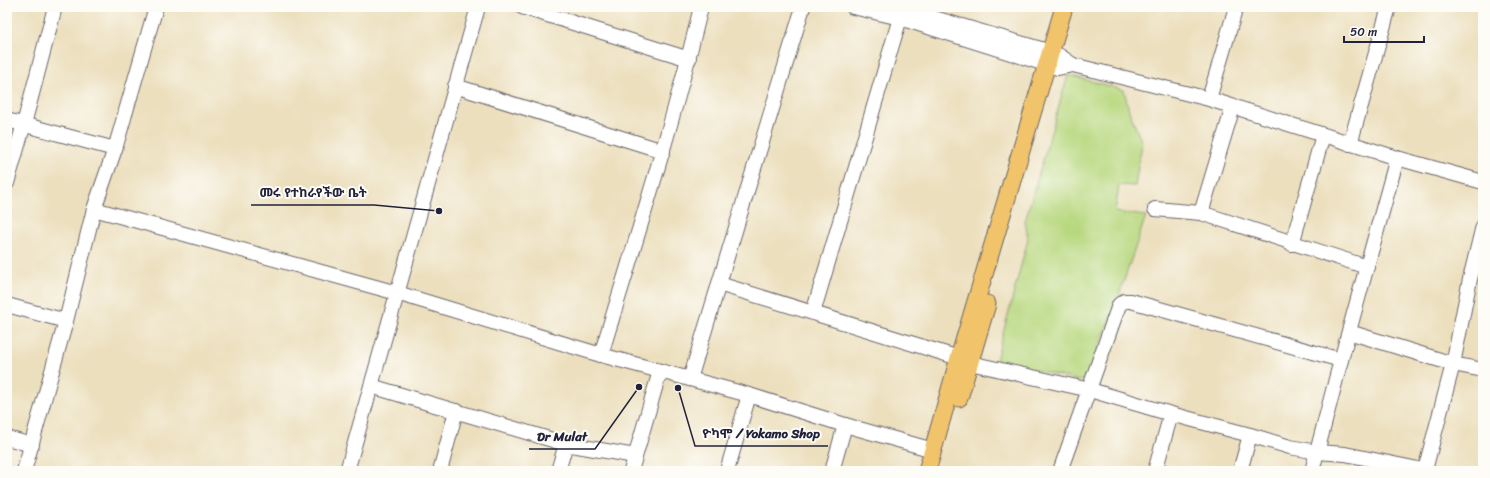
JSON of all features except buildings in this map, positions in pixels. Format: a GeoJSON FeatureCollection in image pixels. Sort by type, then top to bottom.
{"type":"FeatureCollection","features":[{"type":"Feature","properties":{"kind":"main road"},"geometry":{"type":"LineString","coordinates":[[1058,61],[1064,7]]}},
{"type":"Feature","properties":{"kind":"main road"},"geometry":{"type":"LineString","coordinates":[[926,471],[964,360],[1074,7]]}},
{"type":"Feature","properties":{"kind":"main road"},"geometry":{"type":"LineString","coordinates":[[938,471],[964,360]]}},
{"type":"Feature","properties":{"kind":"street"},"geometry":{"type":"LineString","coordinates":[[7,183],[55,7]]}},
{"type":"Feature","properties":{"kind":"street"},"geometry":{"type":"LineString","coordinates":[[24,471],[66,321],[94,209],[115,149],[156,7]]}},
{"type":"Feature","properties":{"kind":"street"},"geometry":{"type":"LineString","coordinates":[[347,471],[478,7]]}},
{"type":"Feature","properties":{"kind":"street"},"geometry":{"type":"LineString","coordinates":[[522,7],[689,59]]}},
{"type":"Feature","properties":{"kind":"street"},"geometry":{"type":"LineString","coordinates":[[601,355],[689,59],[701,7]]}},
{"type":"Feature","properties":{"kind":"street"},"geometry":{"type":"LineString","coordinates":[[690,379],[802,7]]}},
{"type":"Feature","properties":{"kind":"street"},"geometry":{"type":"LineString","coordinates":[[853,7],[898,13],[1058,61],[1209,100],[1350,144],[1483,182]]}},
{"type":"Feature","properties":{"kind":"street"},"geometry":{"type":"LineString","coordinates":[[1209,100],[1236,7]]}},
{"type":"Feature","properties":{"kind":"street"},"geometry":{"type":"LineString","coordinates":[[1350,144],[1390,7]]}},
{"type":"Feature","properties":{"kind":"street"},"geometry":{"type":"LineString","coordinates":[[813,313],[898,13]]}},
{"type":"Feature","properties":{"kind":"street"},"geometry":{"type":"LineString","coordinates":[[455,86],[662,151]]}},
{"type":"Feature","properties":{"kind":"street"},"geometry":{"type":"LineString","coordinates":[[1201,213],[1232,107]]}},
{"type":"Feature","properties":{"kind":"street"},"geometry":{"type":"LineString","coordinates":[[7,120],[115,149]]}},
{"type":"Feature","properties":{"kind":"street"},"geometry":{"type":"LineString","coordinates":[[1292,244],[1323,135]]}},
{"type":"Feature","properties":{"kind":"street"},"geometry":{"type":"LineString","coordinates":[[1312,471],[1397,158]]}},
{"type":"Feature","properties":{"kind":"street"},"geometry":{"type":"LineString","coordinates":[[94,209],[397,293],[601,355],[749,395],[845,425],[933,450]]}},
{"type":"Feature","properties":{"kind":"street"},"geometry":{"type":"LineString","coordinates":[[1154,209],[1201,213],[1292,244],[1367,267]]}},
{"type":"Feature","properties":{"kind":"street"},"geometry":{"type":"LineString","coordinates":[[719,284],[964,360],[1090,390],[1290,447],[1317,452],[1345,454],[1427,471],[1453,364],[1477,281],[1483,226]]}},
{"type":"Feature","properties":{"kind":"street"},"geometry":{"type":"LineString","coordinates":[[1060,471],[1120,306],[1127,300],[1341,360]]}},
{"type":"Feature","properties":{"kind":"street"},"geometry":{"type":"LineString","coordinates":[[7,305],[66,321]]}},
{"type":"Feature","properties":{"kind":"street"},"geometry":{"type":"LineString","coordinates":[[1349,332],[1453,364],[1483,370]]}},
{"type":"Feature","properties":{"kind":"street"},"geometry":{"type":"LineString","coordinates":[[631,471],[660,371]]}},
{"type":"Feature","properties":{"kind":"street"},"geometry":{"type":"LineString","coordinates":[[371,386],[566,444],[635,456]]}},
{"type":"Feature","properties":{"kind":"street"},"geometry":{"type":"LineString","coordinates":[[727,471],[749,395]]}},
{"type":"Feature","properties":{"kind":"street"},"geometry":{"type":"LineString","coordinates":[[440,471],[456,411]]}},
{"type":"Feature","properties":{"kind":"street"},"geometry":{"type":"LineString","coordinates":[[1155,471],[1171,414]]}},
{"type":"Feature","properties":{"kind":"street"},"geometry":{"type":"LineString","coordinates":[[832,471],[845,425]]}},
{"type":"Feature","properties":{"kind":"street"},"geometry":{"type":"LineString","coordinates":[[1240,471],[1250,435]]}},
{"type":"Feature","properties":{"kind":"street"},"geometry":{"type":"LineString","coordinates":[[7,438],[32,445]]}},
{"type":"Feature","properties":{"kind":"street"},"geometry":{"type":"LineString","coordinates":[[558,471],[566,444]]}},
{"type":"Feature","properties":{"kind":"green space"},"geometry":{"type":"Polygon","coordinates":[[[1068,75],[1124,90],[1129,111],[1142,143],[1135,186],[1119,185],[1115,212],[1146,216],[1117,301],[1086,379],[1079,381],[996,360],[1028,239],[1025,221],[1068,75]]]}},
{"type":"Feature","properties":{"kind":"place","name":"መሩ የተከራየችው ቤት"},"geometry":{"type":"Point","coordinates":[439,211]}},
{"type":"Feature","properties":{"kind":"place","name":"Dr Mulat"},"geometry":{"type":"Point","coordinates":[639,387]}},
{"type":"Feature","properties":{"kind":"place","name":"ዮካሞ / Yokamo Shop"},"geometry":{"type":"Point","coordinates":[678,388]}}]}
